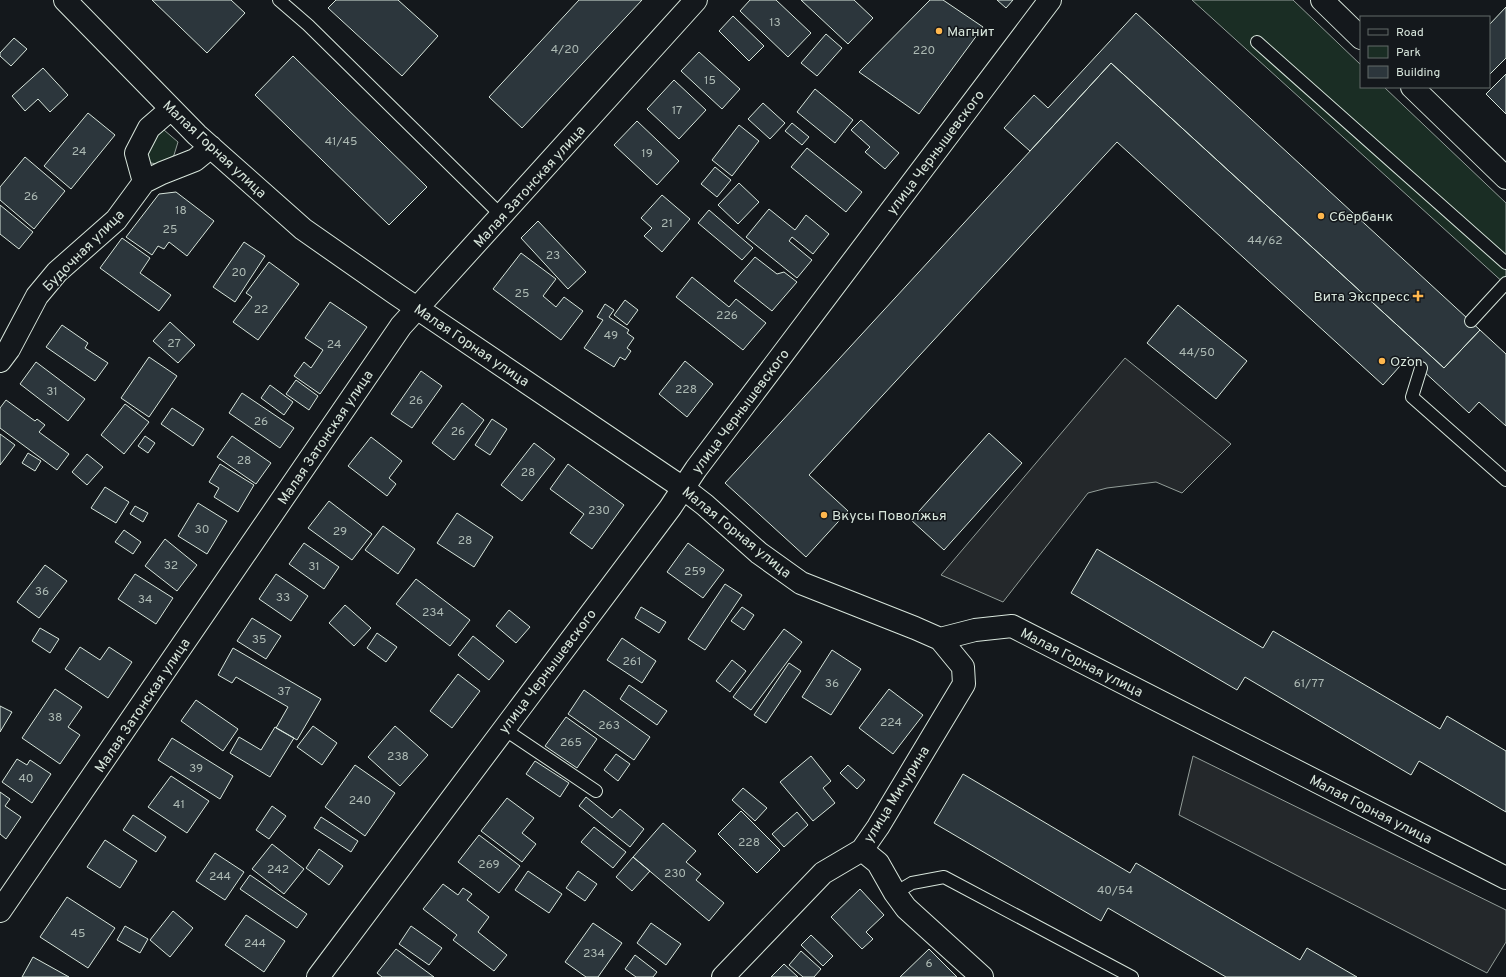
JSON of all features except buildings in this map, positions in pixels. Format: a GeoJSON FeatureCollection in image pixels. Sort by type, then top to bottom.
{"type":"FeatureCollection","features":[{"type":"Feature","properties":{"kind":"street","name":"Малая Горная улица"},"geometry":{"type":"LineString","coordinates":[[65,0],[171,109],[211,147],[303,229],[396,294],[419,308],[683,488],[705,505],[759,553],[801,584],[940,639],[975,630],[1012,626],[1506,878]]}},
{"type":"Feature","properties":{"kind":"street","name":"Малая Затонская улица"},"geometry":{"type":"LineString","coordinates":[[0,911],[401,326],[419,308],[696,0]]}},
{"type":"Feature","properties":{"kind":"street","name":"улица Чернышевского"},"geometry":{"type":"LineString","coordinates":[[318,977],[696,469],[1050,0]]}},
{"type":"Feature","properties":{"kind":"street"},"geometry":{"type":"LineString","coordinates":[[1322,0],[1360,37]]}},
{"type":"Feature","properties":{"kind":"street"},"geometry":{"type":"LineString","coordinates":[[1413,88],[1506,178]]}},
{"type":"Feature","properties":{"kind":"street"},"geometry":{"type":"LineString","coordinates":[[144,182],[136,153],[149,128],[171,109]]}},
{"type":"Feature","properties":{"kind":"street","name":"Будочная улица"},"geometry":{"type":"LineString","coordinates":[[0,361],[9,349],[37,296],[57,272],[116,220],[144,182],[195,160],[211,147]]}},
{"type":"Feature","properties":{"kind":"street","name":"улица Мичурина"},"geometry":{"type":"LineString","coordinates":[[724,977],[823,873],[862,850],[878,827],[964,684],[963,667],[940,639]]}},
{"type":"Feature","properties":{"kind":"street"},"geometry":{"type":"LineString","coordinates":[[862,850],[878,863],[895,893],[906,908],[982,977]]}},
{"type":"Feature","properties":{"kind":"lane"},"geometry":{"type":"LineString","coordinates":[[279,0],[308,25],[502,216]]}},
{"type":"Feature","properties":{"kind":"lane"},"geometry":{"type":"LineString","coordinates":[[1257,42],[1506,263]]}},
{"type":"Feature","properties":{"kind":"lane"},"geometry":{"type":"LineString","coordinates":[[1471,321],[1506,283]]}},
{"type":"Feature","properties":{"kind":"lane"},"geometry":{"type":"LineString","coordinates":[[1420,368],[1412,397],[1506,480]]}},
{"type":"Feature","properties":{"kind":"lane"},"geometry":{"type":"LineString","coordinates":[[504,729],[596,791]]}},
{"type":"Feature","properties":{"kind":"lane"},"geometry":{"type":"LineString","coordinates":[[895,893],[912,884],[944,877],[1132,977]]}},
{"type":"Feature","properties":{"kind":"green space"},"geometry":{"type":"Polygon","coordinates":[[[1192,0],[1293,0],[1360,64],[1360,88],[1385,88],[1506,203],[1506,285],[1192,0]]]}},
{"type":"Feature","properties":{"kind":"green space"},"geometry":{"type":"Polygon","coordinates":[[[164,130],[178,142],[174,155],[163,165],[151,163],[145,155],[153,135],[164,130]]]}},
{"type":"Feature","properties":{"kind":"shaded area"},"geometry":{"type":"Polygon","coordinates":[[[1125,358],[1231,444],[1182,493],[1156,482],[1107,488],[1088,493],[1003,602],[941,575],[1125,358]]]}},
{"type":"Feature","properties":{"kind":"shaded area"},"geometry":{"type":"Polygon","coordinates":[[[1193,756],[1506,910],[1506,942],[1487,973],[1179,815],[1193,756]]]}},
{"type":"Feature","properties":{"kind":"place","name":"Магнит"},"geometry":{"type":"Point","coordinates":[939,31]}},
{"type":"Feature","properties":{"kind":"place","name":"Сбербанк"},"geometry":{"type":"Point","coordinates":[1321,216]}},
{"type":"Feature","properties":{"kind":"place","name":"Вита Экспресс"},"geometry":{"type":"Point","coordinates":[1418,296]}},
{"type":"Feature","properties":{"kind":"place","name":"Ozon"},"geometry":{"type":"Point","coordinates":[1382,361]}},
{"type":"Feature","properties":{"kind":"place","name":"Вкусы Поволжья"},"geometry":{"type":"Point","coordinates":[824,515]}}]}
